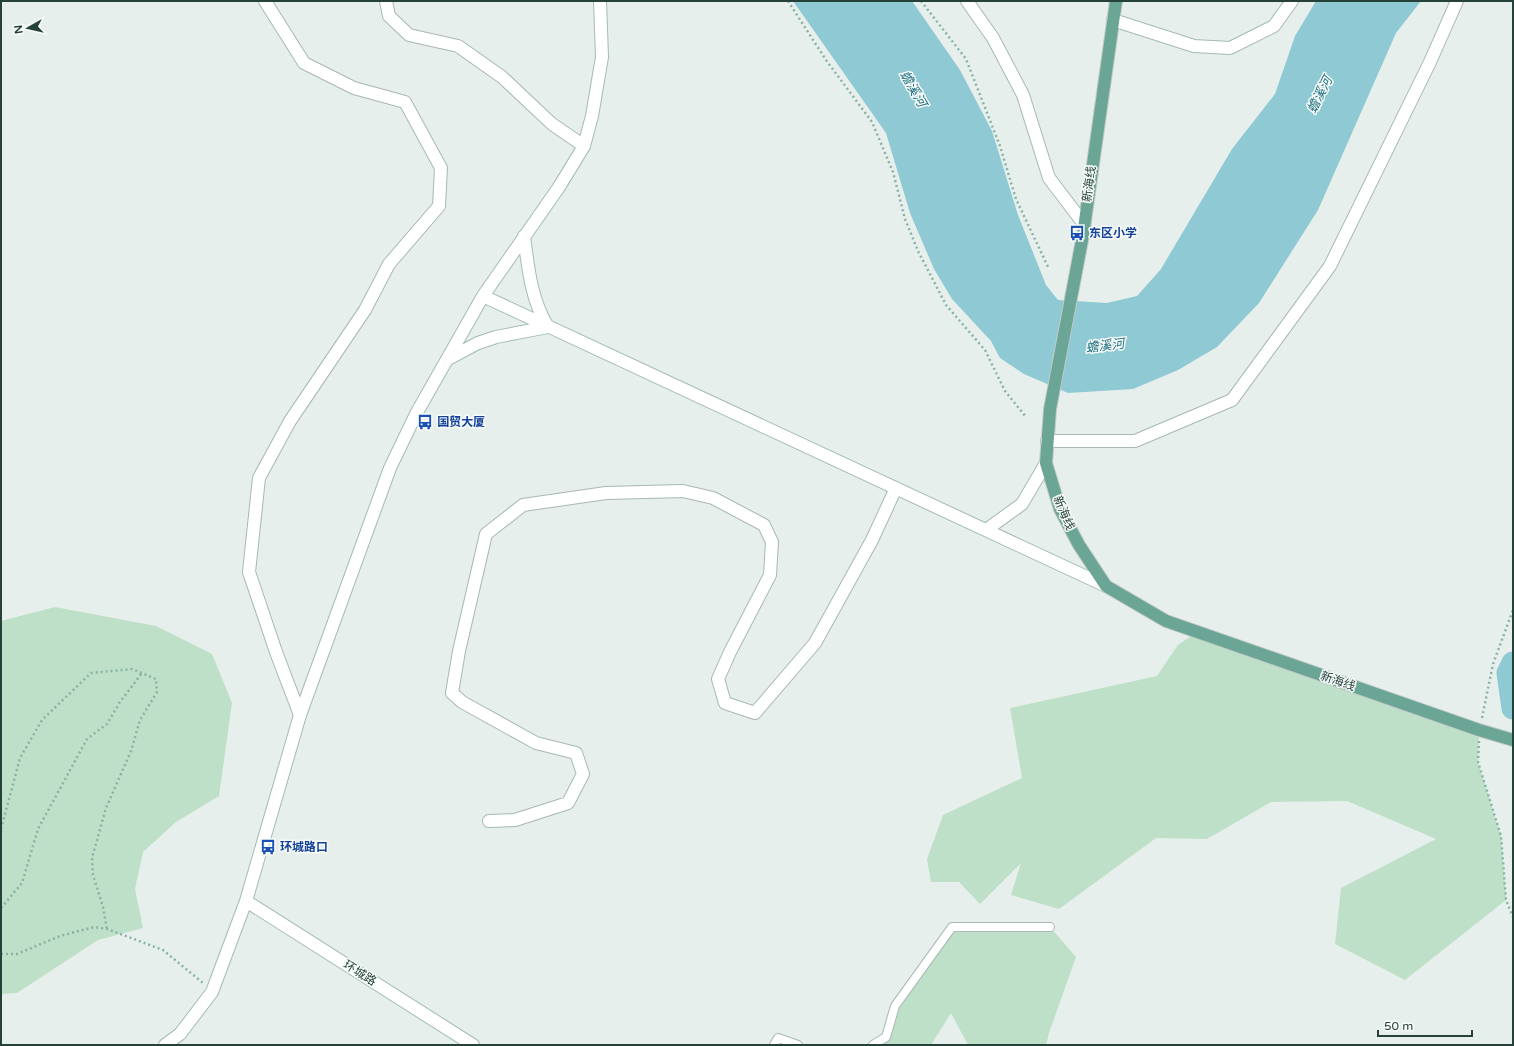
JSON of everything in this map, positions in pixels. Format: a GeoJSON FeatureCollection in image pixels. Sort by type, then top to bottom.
{"type":"FeatureCollection","features":[{"type":"Feature","properties":{"kind":"main road","name":"新海线"},"geometry":{"type":"LineString","coordinates":[[1116,1],[1078,268],[1050,409],[1046,463],[1060,509],[1079,545],[1106,586],[1166,621],[1479,730],[1513,740]]}},
{"type":"Feature","properties":{"kind":"street"},"geometry":{"type":"LineString","coordinates":[[265,1],[304,63],[354,88],[405,102],[442,168],[439,206],[389,264],[366,310],[290,422],[259,478],[249,572],[276,652],[300,715]]}},
{"type":"Feature","properties":{"kind":"street"},"geometry":{"type":"LineString","coordinates":[[386,1],[389,16],[409,35],[458,46],[502,77],[552,124],[584,146]]}},
{"type":"Feature","properties":{"kind":"street"},"geometry":{"type":"LineString","coordinates":[[165,1045],[180,1034],[212,992],[246,900],[300,715],[390,468],[416,414],[483,296],[559,187],[584,146],[592,116],[602,57],[600,1]]}},
{"type":"Feature","properties":{"kind":"street"},"geometry":{"type":"LineString","coordinates":[[967,1],[992,38],[1023,95],[1049,178],[1084,224]]}},
{"type":"Feature","properties":{"kind":"street"},"geometry":{"type":"LineString","coordinates":[[1113,20],[1194,46],[1230,48],[1274,26],[1292,1]]}},
{"type":"Feature","properties":{"kind":"street"},"geometry":{"type":"LineString","coordinates":[[1048,441],[1135,441],[1232,400],[1330,266],[1430,62],[1457,1]]}},
{"type":"Feature","properties":{"kind":"street"},"geometry":{"type":"LineString","coordinates":[[524,236],[528,269],[537,305],[539,312],[548,327]]}},
{"type":"Feature","properties":{"kind":"street"},"geometry":{"type":"LineString","coordinates":[[483,296],[1106,586]]}},
{"type":"Feature","properties":{"kind":"street"},"geometry":{"type":"LineString","coordinates":[[447,360],[478,343],[496,337],[548,327]]}},
{"type":"Feature","properties":{"kind":"street"},"geometry":{"type":"LineString","coordinates":[[986,530],[1022,504],[1046,463]]}},
{"type":"Feature","properties":{"kind":"street"},"geometry":{"type":"LineString","coordinates":[[489,821],[515,820],[568,803],[583,774],[576,753],[536,743],[462,702],[452,693],[459,651],[486,534],[523,505],[606,493],[683,491],[713,498],[764,525],[772,542],[770,575],[730,652],[718,679],[725,703],[754,713],[815,643],[872,540],[896,488]]}},
{"type":"Feature","properties":{"kind":"street","name":"环城路"},"geometry":{"type":"LineString","coordinates":[[246,900],[473,1045]]}},
{"type":"Feature","properties":{"kind":"lane"},"geometry":{"type":"LineString","coordinates":[[873,1045],[886,1038],[896,1006],[952,927],[1050,927]]}},
{"type":"Feature","properties":{"kind":"lane"},"geometry":{"type":"LineString","coordinates":[[774,1045],[778,1038],[798,1045]]}},
{"type":"Feature","properties":{"kind":"path"},"geometry":{"type":"LineString","coordinates":[[788,1],[826,60],[872,122],[893,172],[905,219],[918,251],[946,306],[985,350],[1005,391],[1026,417]]}},
{"type":"Feature","properties":{"kind":"path"},"geometry":{"type":"LineString","coordinates":[[921,1],[966,59],[1000,146],[1016,199],[1049,268]]}},
{"type":"Feature","properties":{"kind":"path"},"geometry":{"type":"LineString","coordinates":[[1513,610],[1494,664],[1479,730],[1478,762],[1501,836],[1506,900],[1513,917]]}},
{"type":"Feature","properties":{"kind":"path"},"geometry":{"type":"LineString","coordinates":[[1,828],[20,758],[42,720],[91,672],[132,669],[156,679],[157,692],[140,720],[131,751],[106,808],[92,858],[93,875],[103,907],[107,929]]}},
{"type":"Feature","properties":{"kind":"path"},"geometry":{"type":"LineString","coordinates":[[1,908],[22,883],[38,829],[87,739],[107,724],[120,702],[142,673]]}},
{"type":"Feature","properties":{"kind":"path"},"geometry":{"type":"LineString","coordinates":[[1,954],[17,954],[60,936],[94,927],[107,929],[163,950],[212,992]]}},
{"type":"Feature","properties":{"kind":"green space"},"geometry":{"type":"Polygon","coordinates":[[[55,607],[156,626],[212,654],[232,703],[219,796],[176,822],[143,852],[135,889],[143,928],[98,940],[17,993],[1,994],[1,621],[55,607]]]}},
{"type":"Feature","properties":{"kind":"green space"},"geometry":{"type":"Polygon","coordinates":[[[1197,632],[1479,730],[1478,762],[1501,836],[1506,900],[1405,980],[1335,944],[1341,888],[1436,839],[1347,801],[1271,802],[1207,839],[1156,838],[1059,909],[1011,895],[1021,863],[980,904],[959,882],[931,882],[927,859],[943,815],[1022,778],[1010,708],[1157,676],[1178,645],[1197,632]]]}},
{"type":"Feature","properties":{"kind":"green space"},"geometry":{"type":"Polygon","coordinates":[[[952,927],[1050,927],[1076,957],[1046,1045],[968,1045],[951,1013],[931,1045],[882,1045],[895,1006],[952,927]]]}},
{"type":"Feature","properties":{"kind":"water"},"geometry":{"type":"Polygon","coordinates":[[[793,1],[912,1],[960,70],[992,131],[1018,215],[1046,285],[1058,300],[1107,303],[1137,296],[1161,269],[1232,149],[1275,94],[1295,36],[1316,1],[1421,1],[1396,33],[1318,210],[1259,303],[1217,347],[1178,370],[1133,389],[1068,393],[1024,374],[1000,358],[991,341],[952,299],[934,269],[910,213],[886,133],[793,1]]]}},
{"type":"Feature","properties":{"kind":"waterway","name":"蟾溪河"},"geometry":{"type":"LineString","coordinates":[[1513,663],[1508,673],[1513,708]]}},
{"type":"Feature","properties":{"kind":"place","name":"东区小学"},"geometry":{"type":"Point","coordinates":[1077,233]}},
{"type":"Feature","properties":{"kind":"place","name":"国贸大厦"},"geometry":{"type":"Point","coordinates":[425,422]}},
{"type":"Feature","properties":{"kind":"place","name":"环城路口"},"geometry":{"type":"Point","coordinates":[268,847]}}]}
